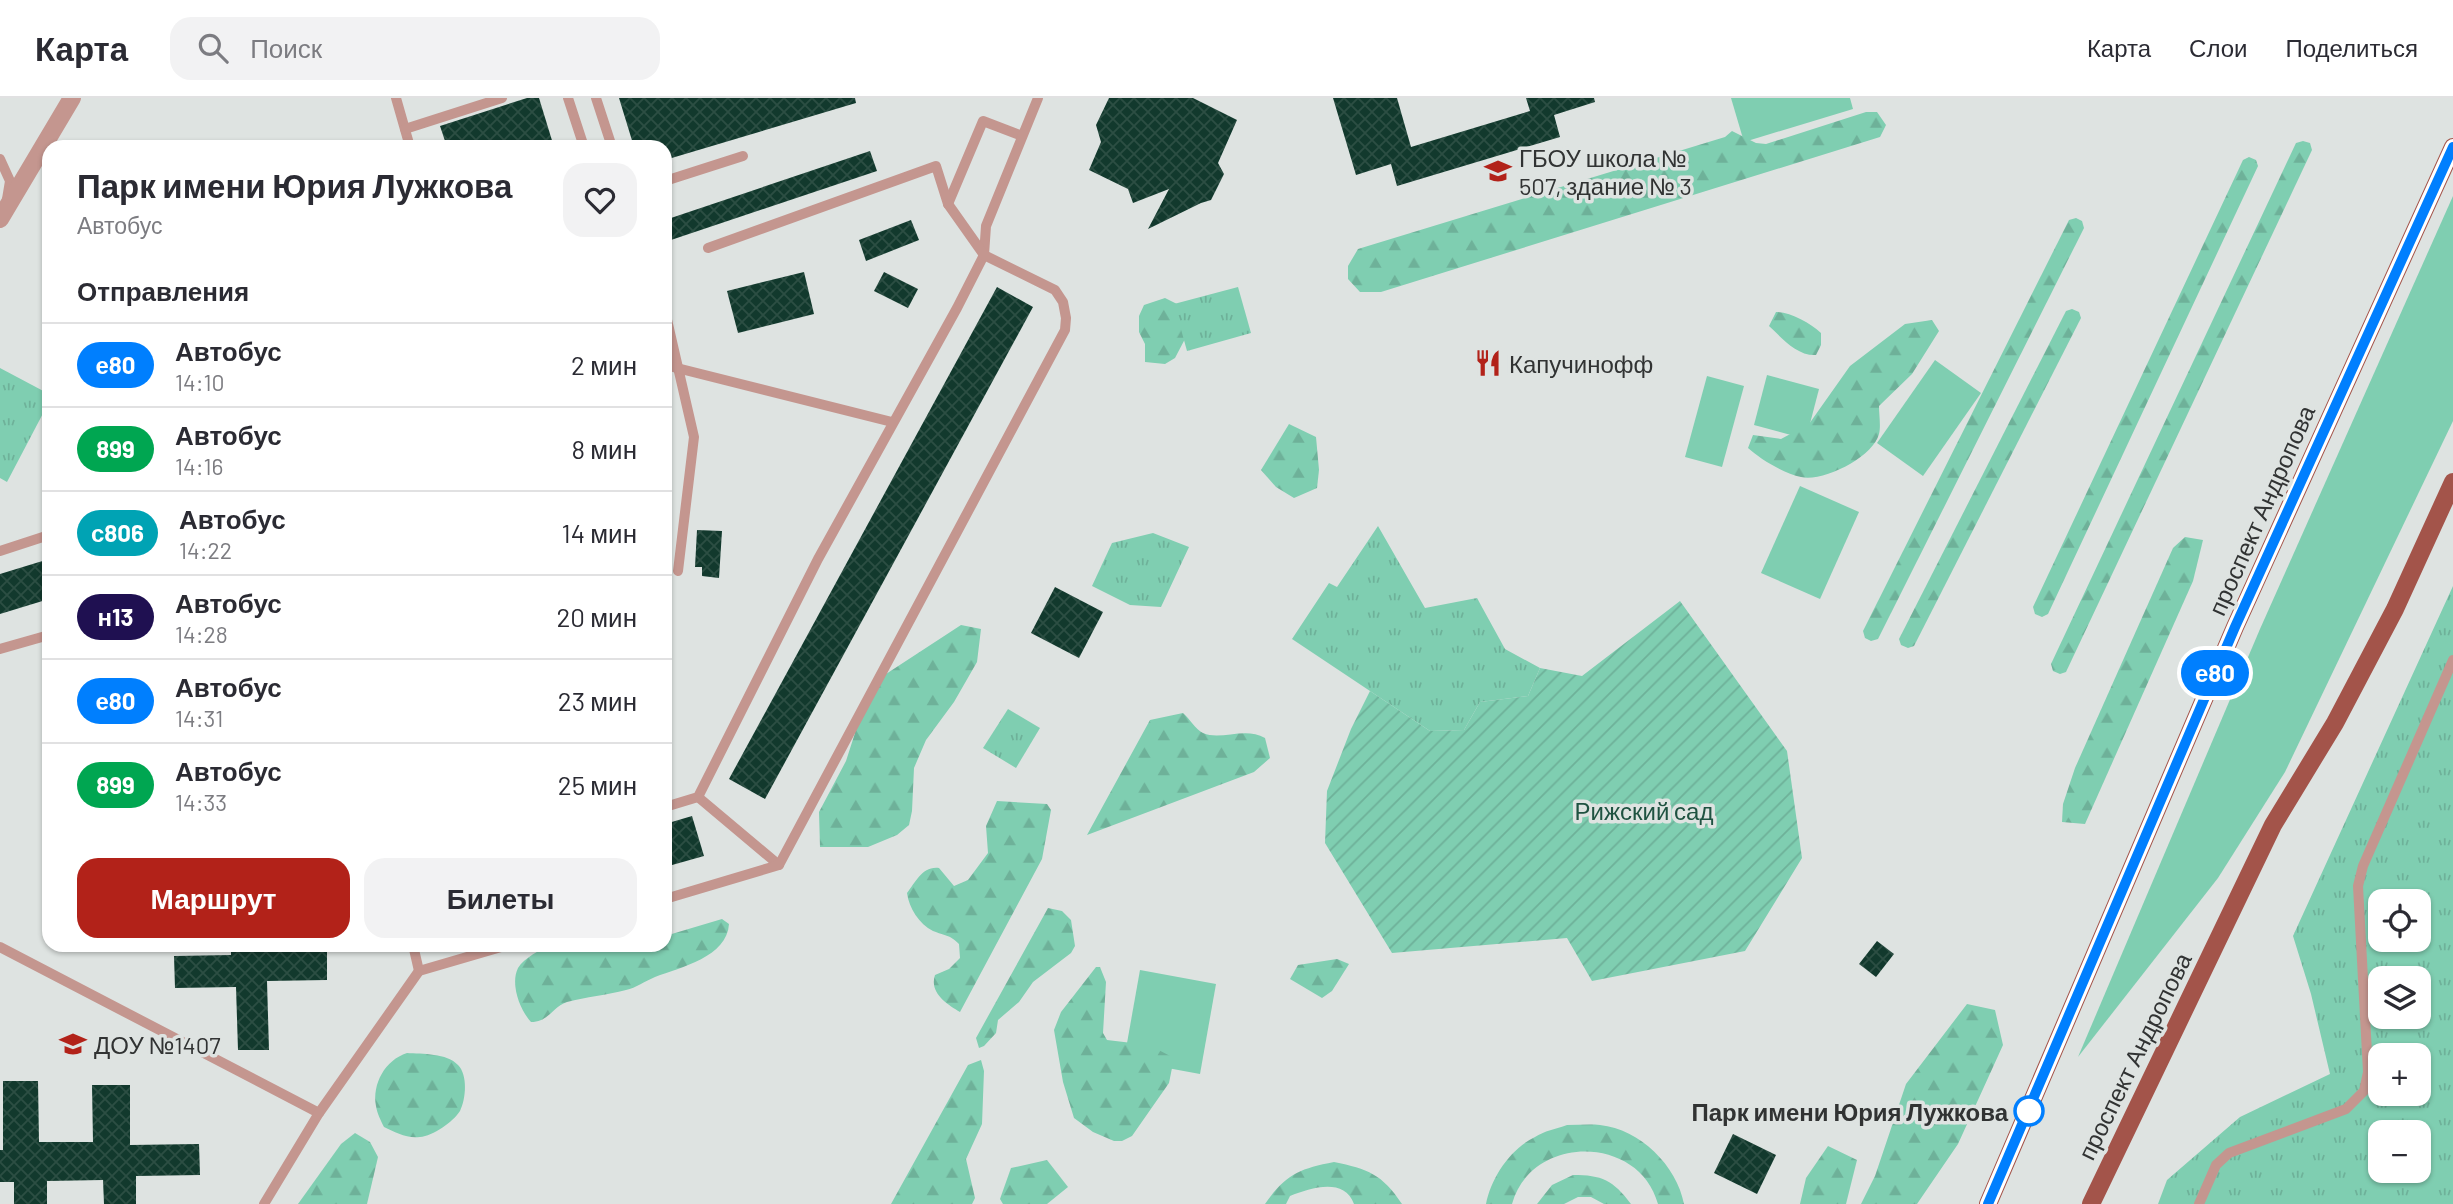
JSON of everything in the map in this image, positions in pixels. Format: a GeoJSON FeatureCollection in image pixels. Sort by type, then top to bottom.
{"type":"FeatureCollection","features":[{"type":"Feature","properties":{"kind":"main road","name":"проспект Андропова"},"geometry":{"type":"LineString","coordinates":[[1988,1204],[2235,627],[2453,147]]}},
{"type":"Feature","properties":{"kind":"main road","name":"проспект Андропова"},"geometry":{"type":"LineString","coordinates":[[2091,1204],[2273,825],[2335,723],[2395,609],[2453,482]]}},
{"type":"Feature","properties":{"kind":"street"},"geometry":{"type":"LineString","coordinates":[[47,140],[72,98]]}},
{"type":"Feature","properties":{"kind":"street"},"geometry":{"type":"LineString","coordinates":[[3,214],[42,148]]}},
{"type":"Feature","properties":{"kind":"lane"},"geometry":{"type":"LineString","coordinates":[[396,98],[407,140]]}},
{"type":"Feature","properties":{"kind":"lane"},"geometry":{"type":"LineString","coordinates":[[405,129],[502,98]]}},
{"type":"Feature","properties":{"kind":"lane"},"geometry":{"type":"LineString","coordinates":[[568,98],[582,140]]}},
{"type":"Feature","properties":{"kind":"lane"},"geometry":{"type":"LineString","coordinates":[[596,98],[610,140]]}},
{"type":"Feature","properties":{"kind":"lane"},"geometry":{"type":"LineString","coordinates":[[672,805],[698,797],[818,559],[957,309],[984,255],[986,226],[1038,98]]}},
{"type":"Feature","properties":{"kind":"lane"},"geometry":{"type":"LineString","coordinates":[[948,204],[983,121],[1022,136]]}},
{"type":"Feature","properties":{"kind":"lane"},"geometry":{"type":"LineString","coordinates":[[672,179],[743,156]]}},
{"type":"Feature","properties":{"kind":"lane"},"geometry":{"type":"LineString","coordinates":[[0,159],[10,181],[3,214]]}},
{"type":"Feature","properties":{"kind":"lane"},"geometry":{"type":"LineString","coordinates":[[672,897],[779,865],[1065,330],[1066,318],[1063,302],[1055,290],[984,255],[948,204],[936,166],[708,248]]}},
{"type":"Feature","properties":{"kind":"lane"},"geometry":{"type":"LineString","coordinates":[[672,340],[694,438],[678,571]]}},
{"type":"Feature","properties":{"kind":"lane"},"geometry":{"type":"LineString","coordinates":[[672,366],[892,422]]}},
{"type":"Feature","properties":{"kind":"lane"},"geometry":{"type":"LineString","coordinates":[[0,551],[42,538]]}},
{"type":"Feature","properties":{"kind":"lane"},"geometry":{"type":"LineString","coordinates":[[0,649],[42,637]]}},
{"type":"Feature","properties":{"kind":"lane"},"geometry":{"type":"LineString","coordinates":[[2199,1204],[2216,1165],[2229,1153],[2346,1109],[2364,1091],[2368,1072],[2358,886],[2363,866],[2453,660]]}},
{"type":"Feature","properties":{"kind":"lane"},"geometry":{"type":"LineString","coordinates":[[698,797],[779,865]]}},
{"type":"Feature","properties":{"kind":"lane"},"geometry":{"type":"LineString","coordinates":[[0,947],[319,1113]]}},
{"type":"Feature","properties":{"kind":"lane"},"geometry":{"type":"LineString","coordinates":[[415,952],[419,971]]}},
{"type":"Feature","properties":{"kind":"lane"},"geometry":{"type":"LineString","coordinates":[[264,1204],[319,1113],[419,971],[484,952]]}},
{"type":"Feature","properties":{"kind":"green space"},"geometry":{"type":"Polygon","coordinates":[[[1731,98],[1850,98],[1853,109],[1744,142],[1731,98]]]}},
{"type":"Feature","properties":{"kind":"green space"},"geometry":{"type":"Polygon","coordinates":[[[1866,112],[1877,112],[1886,125],[1880,137],[1381,292],[1360,292],[1348,279],[1348,266],[1358,249],[1725,137],[1732,131],[1756,143],[1766,144],[1866,112]]]}},
{"type":"Feature","properties":{"kind":"green space"},"geometry":{"type":"Polygon","coordinates":[[[2296,143],[2310,143],[2312,150],[2066,672],[2060,674],[2053,671],[2051,664],[2296,143]]]}},
{"type":"Feature","properties":{"kind":"green space"},"geometry":{"type":"Polygon","coordinates":[[[2249,157],[2256,160],[2258,166],[2048,614],[2042,617],[2035,614],[2033,607],[2243,160],[2249,157]]]}},
{"type":"Feature","properties":{"kind":"green space"},"geometry":{"type":"Polygon","coordinates":[[[2453,196],[2453,421],[2285,772],[2218,878],[2078,1057],[2260,629],[2453,196]]]}},
{"type":"Feature","properties":{"kind":"green space"},"geometry":{"type":"Polygon","coordinates":[[[2076,218],[2082,221],[2084,228],[1878,639],[1871,641],[1865,638],[1863,631],[2069,220],[2076,218]]]}},
{"type":"Feature","properties":{"kind":"green space"},"geometry":{"type":"Polygon","coordinates":[[[1238,287],[1251,333],[1187,351],[1174,304],[1238,287]]]}},
{"type":"Feature","properties":{"kind":"green space"},"geometry":{"type":"Polygon","coordinates":[[[1165,298],[1181,306],[1186,337],[1175,358],[1165,364],[1145,362],[1145,344],[1139,332],[1139,316],[1144,305],[1165,298]]]}},
{"type":"Feature","properties":{"kind":"green space"},"geometry":{"type":"Polygon","coordinates":[[[2072,309],[2079,312],[2081,318],[1914,646],[1908,648],[1901,645],[1899,639],[2066,311],[2072,309]]]}},
{"type":"Feature","properties":{"kind":"green space"},"geometry":{"type":"Polygon","coordinates":[[[1776,312],[1800,319],[1821,333],[1821,345],[1816,355],[1802,353],[1769,326],[1776,312]]]}},
{"type":"Feature","properties":{"kind":"green space"},"geometry":{"type":"Polygon","coordinates":[[[1932,320],[1939,331],[1912,374],[1879,406],[1879,434],[1875,443],[1858,459],[1822,476],[1801,477],[1773,466],[1748,448],[1753,435],[1781,439],[1809,424],[1850,366],[1905,324],[1932,320]]]}},
{"type":"Feature","properties":{"kind":"green space"},"geometry":{"type":"Polygon","coordinates":[[[1935,360],[1981,393],[1923,476],[1877,443],[1935,360]]]}},
{"type":"Feature","properties":{"kind":"green space"},"geometry":{"type":"Polygon","coordinates":[[[0,368],[42,390],[42,415],[7,482],[0,478],[0,368]]]}},
{"type":"Feature","properties":{"kind":"green space"},"geometry":{"type":"Polygon","coordinates":[[[1767,375],[1819,389],[1806,439],[1754,425],[1767,375]]]}},
{"type":"Feature","properties":{"kind":"green space"},"geometry":{"type":"Polygon","coordinates":[[[1707,376],[1744,386],[1722,467],[1685,457],[1707,376]]]}},
{"type":"Feature","properties":{"kind":"green space"},"geometry":{"type":"Polygon","coordinates":[[[1289,424],[1316,437],[1319,470],[1317,488],[1294,498],[1276,487],[1261,470],[1289,424]]]}},
{"type":"Feature","properties":{"kind":"green space"},"geometry":{"type":"Polygon","coordinates":[[[1800,486],[1859,512],[1820,599],[1761,573],[1800,486]]]}},
{"type":"Feature","properties":{"kind":"green space"},"geometry":{"type":"Polygon","coordinates":[[[1378,526],[1425,608],[1477,598],[1505,649],[1540,668],[1528,696],[1480,702],[1464,730],[1430,731],[1292,639],[1329,583],[1337,587],[1378,526]]]}},
{"type":"Feature","properties":{"kind":"green space"},"geometry":{"type":"Polygon","coordinates":[[[1153,533],[1189,547],[1161,607],[1130,605],[1092,586],[1112,543],[1153,533]]]}},
{"type":"Feature","properties":{"kind":"green space"},"geometry":{"type":"Polygon","coordinates":[[[2185,537],[2203,540],[2193,581],[2085,824],[2062,822],[2063,804],[2075,768],[2173,548],[2185,537]]]}},
{"type":"Feature","properties":{"kind":"green space"},"geometry":{"type":"Polygon","coordinates":[[[2453,586],[2453,1204],[2158,1204],[2167,1180],[2240,1117],[2330,1074],[2311,994],[2293,936],[2453,586]]]}},
{"type":"Feature","properties":{"kind":"green space","name":"Рижский сад"},"geometry":{"type":"Polygon","coordinates":[[[1680,601],[1787,751],[1802,858],[1745,951],[1592,981],[1567,938],[1392,953],[1325,843],[1327,791],[1351,729],[1370,691],[1430,731],[1464,730],[1480,702],[1528,696],[1540,668],[1582,676],[1680,601]]]}},
{"type":"Feature","properties":{"kind":"green space"},"geometry":{"type":"Polygon","coordinates":[[[961,625],[981,629],[977,662],[954,702],[926,740],[914,768],[909,825],[897,835],[868,847],[820,847],[819,812],[846,761],[855,733],[855,719],[886,674],[961,625]]]}},
{"type":"Feature","properties":{"kind":"green space"},"geometry":{"type":"Polygon","coordinates":[[[1008,709],[1040,728],[1016,768],[983,748],[1008,709]]]}},
{"type":"Feature","properties":{"kind":"green space"},"geometry":{"type":"Polygon","coordinates":[[[1183,713],[1203,733],[1249,733],[1265,738],[1270,758],[1254,772],[1087,835],[1150,720],[1183,713]]]}},
{"type":"Feature","properties":{"kind":"green space"},"geometry":{"type":"Polygon","coordinates":[[[997,801],[1047,804],[1051,810],[1042,859],[960,1012],[940,997],[934,981],[935,975],[949,969],[960,958],[959,944],[923,924],[912,910],[907,893],[920,876],[933,868],[939,868],[954,886],[968,880],[988,853],[986,826],[997,801]]]}},
{"type":"Feature","properties":{"kind":"green space"},"geometry":{"type":"Polygon","coordinates":[[[1048,908],[1062,911],[1071,920],[1075,946],[1071,953],[1033,982],[1019,1002],[998,1020],[996,1033],[979,1048],[976,1038],[1048,908]]]}},
{"type":"Feature","properties":{"kind":"green space"},"geometry":{"type":"Polygon","coordinates":[[[722,919],[729,924],[720,945],[712,953],[689,965],[630,989],[567,1002],[542,1020],[531,1022],[523,1011],[516,989],[516,974],[521,964],[536,952],[672,952],[672,934],[722,919]]]}},
{"type":"Feature","properties":{"kind":"green space"},"geometry":{"type":"Polygon","coordinates":[[[1337,959],[1349,964],[1332,991],[1322,998],[1290,979],[1298,965],[1337,959]]]}},
{"type":"Feature","properties":{"kind":"green space"},"geometry":{"type":"Polygon","coordinates":[[[1096,967],[1100,967],[1106,982],[1103,1033],[1107,1040],[1149,1045],[1174,1058],[1169,1083],[1132,1136],[1122,1141],[1114,1141],[1093,1132],[1074,1118],[1063,1082],[1054,1030],[1061,1012],[1096,967]]]}},
{"type":"Feature","properties":{"kind":"green space"},"geometry":{"type":"Polygon","coordinates":[[[1140,970],[1216,984],[1200,1074],[1124,1060],[1140,970]]]}},
{"type":"Feature","properties":{"kind":"green space"},"geometry":{"type":"Polygon","coordinates":[[[1967,1004],[1995,1010],[2003,1045],[1958,1144],[1917,1204],[1861,1204],[1875,1176],[1906,1084],[1967,1004]]]}},
{"type":"Feature","properties":{"kind":"green space"},"geometry":{"type":"Polygon","coordinates":[[[407,1053],[448,1058],[461,1069],[465,1081],[464,1100],[460,1111],[442,1128],[425,1136],[406,1136],[384,1127],[377,1109],[375,1098],[378,1081],[392,1061],[407,1053]]]}},
{"type":"Feature","properties":{"kind":"green space"},"geometry":{"type":"Polygon","coordinates":[[[981,1060],[984,1071],[982,1124],[966,1159],[975,1198],[972,1204],[891,1204],[968,1065],[981,1060]]]}},
{"type":"Feature","properties":{"kind":"green space"},"geometry":{"type":"Polygon","coordinates":[[[1567,1125],[1615,1128],[1642,1142],[1665,1163],[1674,1176],[1684,1204],[1658,1204],[1647,1181],[1630,1165],[1608,1155],[1585,1152],[1562,1155],[1540,1165],[1523,1181],[1512,1204],[1486,1204],[1497,1175],[1518,1149],[1539,1135],[1567,1125]]]}},
{"type":"Feature","properties":{"kind":"green space"},"geometry":{"type":"Polygon","coordinates":[[[355,1133],[370,1142],[378,1157],[367,1204],[298,1204],[341,1144],[355,1133]]]}},
{"type":"Feature","properties":{"kind":"green space"},"geometry":{"type":"Polygon","coordinates":[[[1828,1146],[1857,1160],[1846,1204],[1800,1204],[1806,1178],[1828,1146]]]}},
{"type":"Feature","properties":{"kind":"green space"},"geometry":{"type":"Polygon","coordinates":[[[1047,1160],[1068,1187],[1047,1204],[1003,1204],[1000,1199],[1011,1168],[1047,1160]]]}},
{"type":"Feature","properties":{"kind":"green space"},"geometry":{"type":"Polygon","coordinates":[[[1334,1162],[1373,1174],[1388,1186],[1402,1204],[1354,1204],[1343,1190],[1326,1187],[1290,1196],[1286,1204],[1265,1204],[1294,1174],[1334,1162]]]}},
{"type":"Feature","properties":{"kind":"green space"},"geometry":{"type":"Polygon","coordinates":[[[1573,1175],[1592,1176],[1612,1184],[1631,1204],[1604,1204],[1591,1197],[1578,1197],[1564,1204],[1537,1204],[1552,1185],[1573,1175]]]}},
{"type":"Feature","properties":{"kind":"building"},"geometry":{"type":"Polygon","coordinates":[[[527,98],[539,98],[552,140],[445,140],[440,126],[527,98]]]}},
{"type":"Feature","properties":{"kind":"building"},"geometry":{"type":"Polygon","coordinates":[[[619,98],[855,98],[856,103],[672,158],[672,140],[632,140],[619,98]]]}},
{"type":"Feature","properties":{"kind":"building"},"geometry":{"type":"Polygon","coordinates":[[[1109,98],[1193,98],[1237,120],[1218,163],[1224,174],[1211,200],[1148,229],[1169,189],[1133,203],[1128,189],[1089,170],[1101,142],[1096,125],[1109,98]]]}},
{"type":"Feature","properties":{"kind":"building"},"geometry":{"type":"Polygon","coordinates":[[[1333,98],[1397,98],[1411,147],[1530,111],[1526,98],[1594,98],[1595,102],[1554,115],[1560,137],[1397,186],[1391,164],[1356,175],[1333,98]]]}},
{"type":"Feature","properties":{"kind":"building"},"geometry":{"type":"Polygon","coordinates":[[[870,151],[877,171],[672,240],[672,218],[870,151]]]}},
{"type":"Feature","properties":{"kind":"building"},"geometry":{"type":"Polygon","coordinates":[[[911,220],[919,240],[866,261],[859,240],[911,220]]]}},
{"type":"Feature","properties":{"kind":"building"},"geometry":{"type":"Polygon","coordinates":[[[804,272],[814,314],[738,333],[727,291],[804,272]]]}},
{"type":"Feature","properties":{"kind":"building"},"geometry":{"type":"Polygon","coordinates":[[[884,272],[918,289],[908,308],[874,291],[884,272]]]}},
{"type":"Feature","properties":{"kind":"building"},"geometry":{"type":"Polygon","coordinates":[[[997,287],[1033,307],[765,799],[729,779],[997,287]]]}},
{"type":"Feature","properties":{"kind":"building"},"geometry":{"type":"Polygon","coordinates":[[[697,530],[722,531],[719,578],[702,576],[702,567],[695,567],[697,530]]]}},
{"type":"Feature","properties":{"kind":"building"},"geometry":{"type":"Polygon","coordinates":[[[42,561],[42,601],[0,614],[0,574],[42,561]]]}},
{"type":"Feature","properties":{"kind":"building"},"geometry":{"type":"Polygon","coordinates":[[[1055,587],[1103,612],[1079,658],[1031,633],[1055,587]]]}},
{"type":"Feature","properties":{"kind":"building"},"geometry":{"type":"Polygon","coordinates":[[[692,816],[704,856],[672,865],[672,822],[692,816]]]}},
{"type":"Feature","properties":{"kind":"building"},"geometry":{"type":"Polygon","coordinates":[[[1877,941],[1894,954],[1876,977],[1859,964],[1877,941]]]}},
{"type":"Feature","properties":{"kind":"building"},"geometry":{"type":"Polygon","coordinates":[[[231,952],[327,952],[327,980],[267,981],[269,1050],[238,1050],[236,987],[175,988],[174,956],[231,955],[231,952]]]}},
{"type":"Feature","properties":{"kind":"building"},"geometry":{"type":"Polygon","coordinates":[[[3,1081],[38,1081],[39,1142],[93,1142],[92,1085],[130,1085],[130,1145],[199,1144],[200,1175],[136,1176],[136,1204],[104,1204],[103,1180],[47,1181],[47,1204],[14,1204],[14,1182],[0,1182],[3,1081]]]}},
{"type":"Feature","properties":{"kind":"building"},"geometry":{"type":"Polygon","coordinates":[[[1733,1134],[1776,1155],[1757,1194],[1714,1173],[1733,1134]]]}},
{"type":"Feature","properties":{"kind":"bus line","name":"е80"},"geometry":{"type":"LineString","coordinates":[[1988,1204],[2235,627],[2453,147]]}},
{"type":"Feature","properties":{"kind":"place","name":"ГБОУ школа № 507, здание № 3"},"geometry":{"type":"Point","coordinates":[1498,171]}},
{"type":"Feature","properties":{"kind":"place","name":"Капучинофф"},"geometry":{"type":"Point","coordinates":[1488,363]}},
{"type":"Feature","properties":{"kind":"place","name":"ДОУ №1407"},"geometry":{"type":"Point","coordinates":[73,1044]}},
{"type":"Feature","properties":{"kind":"place","name":"Парк имени Юрия Лужкова"},"geometry":{"type":"Point","coordinates":[2029,1111]}}]}
